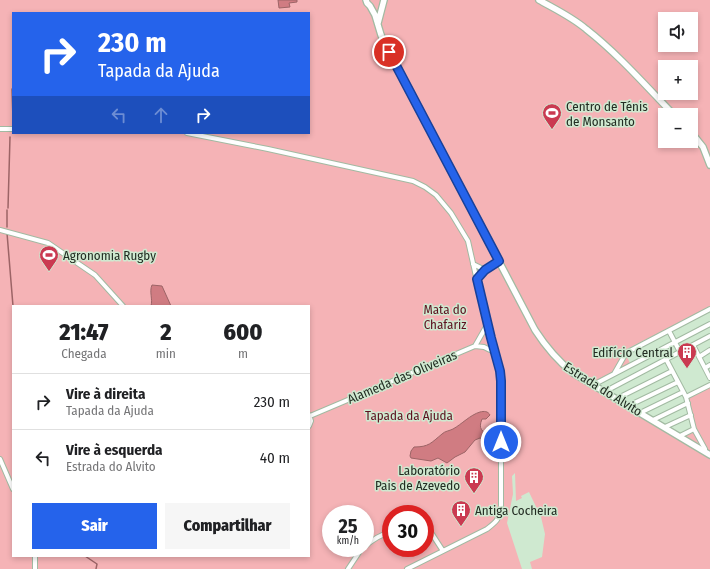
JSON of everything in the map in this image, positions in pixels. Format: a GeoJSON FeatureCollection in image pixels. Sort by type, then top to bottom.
{"type":"FeatureCollection","features":[{"type":"Feature","properties":{"kind":"street","name":"Estrada do Alvito"},"geometry":{"type":"LineString","coordinates":[[366,0],[375,15],[383,40],[535,330],[545,345],[562,365],[573,373],[707,453]]}},
{"type":"Feature","properties":{"kind":"street"},"geometry":{"type":"LineString","coordinates":[[539,0],[585,28],[604,44],[667,108]]}},
{"type":"Feature","properties":{"kind":"street"},"geometry":{"type":"LineString","coordinates":[[370,6],[378,7],[384,1]]}},
{"type":"Feature","properties":{"kind":"street"},"geometry":{"type":"LineString","coordinates":[[378,23],[384,1]]}},
{"type":"Feature","properties":{"kind":"street"},"geometry":{"type":"LineString","coordinates":[[0,129],[12,129]]}},
{"type":"Feature","properties":{"kind":"street"},"geometry":{"type":"LineString","coordinates":[[192,134],[413,181],[436,195],[451,213],[468,241],[487,325],[500,371],[500,517],[487,529],[407,569]]}},
{"type":"Feature","properties":{"kind":"street"},"geometry":{"type":"LineString","coordinates":[[698,141],[703,147],[710,166]]}},
{"type":"Feature","properties":{"kind":"street"},"geometry":{"type":"LineString","coordinates":[[0,230],[48,243],[96,275],[122,305]]}},
{"type":"Feature","properties":{"kind":"street"},"geometry":{"type":"LineString","coordinates":[[477,279],[485,270],[499,261]]}},
{"type":"Feature","properties":{"kind":"street"},"geometry":{"type":"LineString","coordinates":[[473,264],[485,270]]}},
{"type":"Feature","properties":{"kind":"street"},"geometry":{"type":"LineString","coordinates":[[614,374],[626,353],[710,309]]}},
{"type":"Feature","properties":{"kind":"street"},"geometry":{"type":"LineString","coordinates":[[592,385],[710,324]]}},
{"type":"Feature","properties":{"kind":"street"},"geometry":{"type":"LineString","coordinates":[[487,325],[475,346],[484,347],[494,352]]}},
{"type":"Feature","properties":{"kind":"street"},"geometry":{"type":"LineString","coordinates":[[669,331],[680,352]]}},
{"type":"Feature","properties":{"kind":"street"},"geometry":{"type":"LineString","coordinates":[[603,392],[710,336]]}},
{"type":"Feature","properties":{"kind":"street","name":"Alameda das Oliveiras"},"geometry":{"type":"LineString","coordinates":[[310,416],[475,346]]}},
{"type":"Feature","properties":{"kind":"street"},"geometry":{"type":"LineString","coordinates":[[693,346],[710,378]]}},
{"type":"Feature","properties":{"kind":"street"},"geometry":{"type":"LineString","coordinates":[[699,357],[710,350]]}},
{"type":"Feature","properties":{"kind":"street"},"geometry":{"type":"LineString","coordinates":[[666,359],[686,397],[694,429],[707,453]]}},
{"type":"Feature","properties":{"kind":"street"},"geometry":{"type":"LineString","coordinates":[[704,368],[710,365]]}},
{"type":"Feature","properties":{"kind":"street"},"geometry":{"type":"LineString","coordinates":[[616,399],[672,370]]}},
{"type":"Feature","properties":{"kind":"street"},"geometry":{"type":"LineString","coordinates":[[628,406],[678,382]]}},
{"type":"Feature","properties":{"kind":"street"},"geometry":{"type":"LineString","coordinates":[[686,397],[710,385]]}},
{"type":"Feature","properties":{"kind":"street"},"geometry":{"type":"LineString","coordinates":[[640,413],[683,392]]}},
{"type":"Feature","properties":{"kind":"street"},"geometry":{"type":"LineString","coordinates":[[653,420],[688,403]]}},
{"type":"Feature","properties":{"kind":"street"},"geometry":{"type":"LineString","coordinates":[[665,428],[691,415]]}},
{"type":"Feature","properties":{"kind":"street"},"geometry":{"type":"LineString","coordinates":[[680,436],[694,429]]}},
{"type":"Feature","properties":{"kind":"street"},"geometry":{"type":"LineString","coordinates":[[0,459],[12,487]]}},
{"type":"Feature","properties":{"kind":"street"},"geometry":{"type":"LineString","coordinates":[[434,537],[443,551]]}},
{"type":"Feature","properties":{"kind":"street"},"geometry":{"type":"LineString","coordinates":[[35,557],[35,569]]}},
{"type":"Feature","properties":{"kind":"street"},"geometry":{"type":"LineString","coordinates":[[348,569],[356,557]]}},
{"type":"Feature","properties":{"kind":"green space"},"geometry":{"type":"Polygon","coordinates":[[[0,0],[710,0],[710,312],[708,308],[629,348],[625,353],[630,363],[590,384],[678,437],[692,430],[685,398],[710,385],[710,569],[532,569],[530,562],[542,557],[545,534],[541,517],[529,492],[521,496],[522,498],[516,501],[515,473],[512,476],[513,494],[507,523],[522,569],[0,569],[0,0]]]}},
{"type":"Feature","properties":{"kind":"shaded area"},"geometry":{"type":"Polygon","coordinates":[[[278,0],[297,0],[297,2],[289,3],[290,7],[279,8],[278,0]]]}},
{"type":"Feature","properties":{"kind":"shaded area"},"geometry":{"type":"Polygon","coordinates":[[[152,285],[162,286],[171,305],[151,305],[152,285]]]}},
{"type":"Feature","properties":{"kind":"shaded area"},"geometry":{"type":"Polygon","coordinates":[[[483,411],[490,415],[486,419],[482,419],[480,425],[484,433],[489,436],[485,440],[480,438],[475,440],[465,452],[447,463],[438,458],[431,461],[411,458],[411,451],[414,447],[430,444],[443,433],[453,429],[483,411]]]}},
{"type":"Feature","properties":{"kind":"waterway"},"geometry":{"type":"LineString","coordinates":[[8,208],[10,137]]}},
{"type":"Feature","properties":{"kind":"waterway"},"geometry":{"type":"LineString","coordinates":[[7,210],[7,227]]}},
{"type":"Feature","properties":{"kind":"waterway"},"geometry":{"type":"LineString","coordinates":[[7,233],[13,305]]}},
{"type":"Feature","properties":{"kind":"waterway"},"geometry":{"type":"LineString","coordinates":[[86,557],[97,564],[96,569]]}},
{"type":"Feature","properties":{"kind":"place","name":"Centro de Ténis de Monsanto"},"geometry":{"type":"Point","coordinates":[552,130]}},
{"type":"Feature","properties":{"kind":"place","name":"Agronomia Rugby"},"geometry":{"type":"Point","coordinates":[49,272]}},
{"type":"Feature","properties":{"kind":"place","name":"Edifício Central"},"geometry":{"type":"Point","coordinates":[687,369]}},
{"type":"Feature","properties":{"kind":"place","name":"Laboratório Pais de Azevedo"},"geometry":{"type":"Point","coordinates":[474,494]}},
{"type":"Feature","properties":{"kind":"place","name":"Antiga Cocheira"},"geometry":{"type":"Point","coordinates":[461,527]}},
{"type":"Feature","properties":{"kind":"route"},"geometry":{"type":"LineString","coordinates":[[389,52],[499,261],[485,270],[477,279],[494,352],[500,371],[501,442]]}},
{"type":"Feature","properties":{"kind":"park label","name":"Mata do Chafariz"},"geometry":{"type":"Point","coordinates":[445,316]}},
{"type":"Feature","properties":{"kind":"park label","name":"Tapada da Ajuda"},"geometry":{"type":"Point","coordinates":[409,415]}}]}
